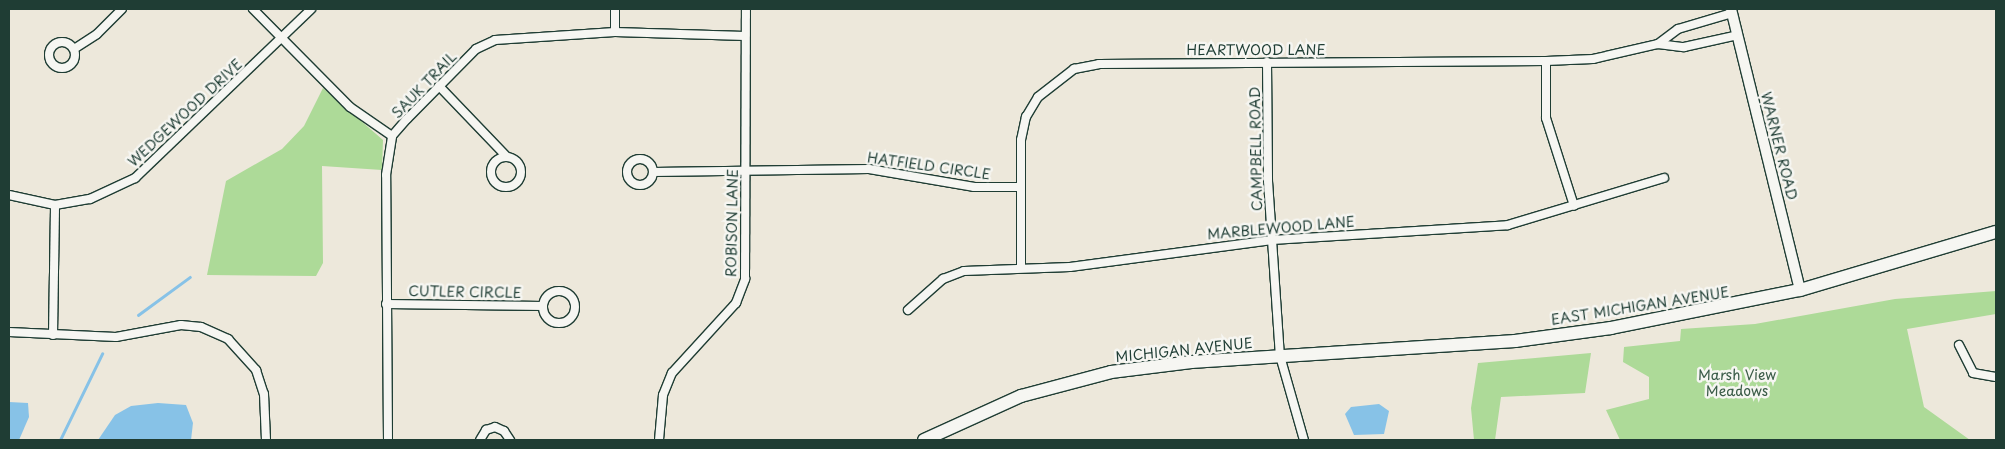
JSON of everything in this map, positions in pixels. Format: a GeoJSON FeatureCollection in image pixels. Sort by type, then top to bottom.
{"type":"FeatureCollection","features":[{"type":"Feature","properties":{"kind":"highway","name":"EAST MICHIGAN AVENUE"},"geometry":{"type":"LineString","coordinates":[[1280,356],[1557,335],[1695,314],[1800,290],[1996,232]]}},
{"type":"Feature","properties":{"kind":"highway","name":"MICHIGAN AVENUE"},"geometry":{"type":"LineString","coordinates":[[924,440],[1021,396],[1076,380],[1157,365],[1280,356]]}},
{"type":"Feature","properties":{"kind":"street"},"geometry":{"type":"LineString","coordinates":[[74,49],[97,34],[122,9]]}},
{"type":"Feature","properties":{"kind":"street"},"geometry":{"type":"LineString","coordinates":[[252,9],[350,106],[392,136]]}},
{"type":"Feature","properties":{"kind":"street","name":"WEDGEWOOD DRIVE"},"geometry":{"type":"LineString","coordinates":[[9,195],[55,205],[90,199],[135,178],[311,9]]}},
{"type":"Feature","properties":{"kind":"street"},"geometry":{"type":"LineString","coordinates":[[615,9],[615,32]]}},
{"type":"Feature","properties":{"kind":"street","name":"ROBISON LANE"},"geometry":{"type":"LineString","coordinates":[[659,440],[663,394],[672,373],[742,291],[746,264],[746,9]]}},
{"type":"Feature","properties":{"kind":"street","name":"WARNER ROAD"},"geometry":{"type":"LineString","coordinates":[[1732,11],[1800,290]]}},
{"type":"Feature","properties":{"kind":"street","name":"HEARTWOOD LANE"},"geometry":{"type":"LineString","coordinates":[[1658,44],[1678,28],[1732,11]]}},
{"type":"Feature","properties":{"kind":"street","name":"SAUK TRAIL"},"geometry":{"type":"LineString","coordinates":[[388,440],[386,175],[392,136],[476,50],[495,40],[615,32],[745,36]]}},
{"type":"Feature","properties":{"kind":"street","name":"HEARTWOOD LANE"},"geometry":{"type":"LineString","coordinates":[[1021,268],[1021,187],[1026,117],[1038,97],[1074,70],[1098,64],[1546,61],[1593,59],[1658,44],[1684,47],[1738,36]]}},
{"type":"Feature","properties":{"kind":"street"},"geometry":{"type":"LineString","coordinates":[[1546,61],[1546,118],[1574,206]]}},
{"type":"Feature","properties":{"kind":"street","name":"CAMPBELL ROAD"},"geometry":{"type":"LineString","coordinates":[[1267,62],[1272,240],[1280,356],[1304,440]]}},
{"type":"Feature","properties":{"kind":"street"},"geometry":{"type":"LineString","coordinates":[[439,86],[507,157],[517,160],[522,175],[517,183],[504,188],[492,179],[491,169],[496,160],[507,157]]}},
{"type":"Feature","properties":{"kind":"street","name":"HATFIELD CIRCLE"},"geometry":{"type":"LineString","coordinates":[[653,172],[746,169],[869,169],[974,187],[1021,187]]}},
{"type":"Feature","properties":{"kind":"street","name":"MARBLEWOOD LANE"},"geometry":{"type":"LineString","coordinates":[[908,310],[943,279],[964,271],[1096,264],[1272,240],[1508,225],[1664,178]]}},
{"type":"Feature","properties":{"kind":"street"},"geometry":{"type":"LineString","coordinates":[[53,335],[55,205]]}},
{"type":"Feature","properties":{"kind":"street"},"geometry":{"type":"LineString","coordinates":[[562,291],[574,300],[575,310],[566,321],[556,322],[546,316],[543,306],[547,296],[562,291]]}},
{"type":"Feature","properties":{"kind":"street","name":"CUTLER CIRCLE"},"geometry":{"type":"LineString","coordinates":[[386,304],[543,306]]}},
{"type":"Feature","properties":{"kind":"street"},"geometry":{"type":"LineString","coordinates":[[9,332],[116,337],[181,324],[200,327],[243,351],[264,394],[266,440]]}},
{"type":"Feature","properties":{"kind":"street"},"geometry":{"type":"LineString","coordinates":[[1959,345],[1973,374],[1996,377]]}},
{"type":"Feature","properties":{"kind":"street"},"geometry":{"type":"LineString","coordinates":[[480,440],[486,430],[495,427],[504,431],[510,440]]}},
{"type":"Feature","properties":{"kind":"green space"},"geometry":{"type":"Polygon","coordinates":[[[323,88],[383,140],[382,170],[322,166],[323,263],[316,276],[207,275],[226,181],[282,149],[304,126],[323,88]]]}},
{"type":"Feature","properties":{"kind":"green space","name":"Marsh View Meadows"},"geometry":{"type":"Polygon","coordinates":[[[1996,291],[1996,314],[1907,329],[1924,407],[1970,440],[1620,440],[1606,410],[1649,399],[1649,377],[1623,362],[1624,347],[1680,341],[1681,329],[1755,324],[1895,299],[1996,291]]]}},
{"type":"Feature","properties":{"kind":"green space"},"geometry":{"type":"Polygon","coordinates":[[[1591,353],[1585,393],[1501,397],[1495,440],[1474,440],[1471,408],[1478,363],[1591,353]]]}},
{"type":"Feature","properties":{"kind":"water"},"geometry":{"type":"Polygon","coordinates":[[[9,402],[28,403],[29,417],[19,440],[9,440],[9,402]]]}},
{"type":"Feature","properties":{"kind":"water"},"geometry":{"type":"Polygon","coordinates":[[[158,403],[186,405],[193,423],[191,440],[98,440],[115,415],[131,406],[158,403]]]}},
{"type":"Feature","properties":{"kind":"water"},"geometry":{"type":"Polygon","coordinates":[[[1379,404],[1389,411],[1384,434],[1354,435],[1345,414],[1351,407],[1379,404]]]}},
{"type":"Feature","properties":{"kind":"waterway"},"geometry":{"type":"LineString","coordinates":[[138,315],[190,277]]}},
{"type":"Feature","properties":{"kind":"waterway"},"geometry":{"type":"LineString","coordinates":[[60,440],[102,354]]}}]}
